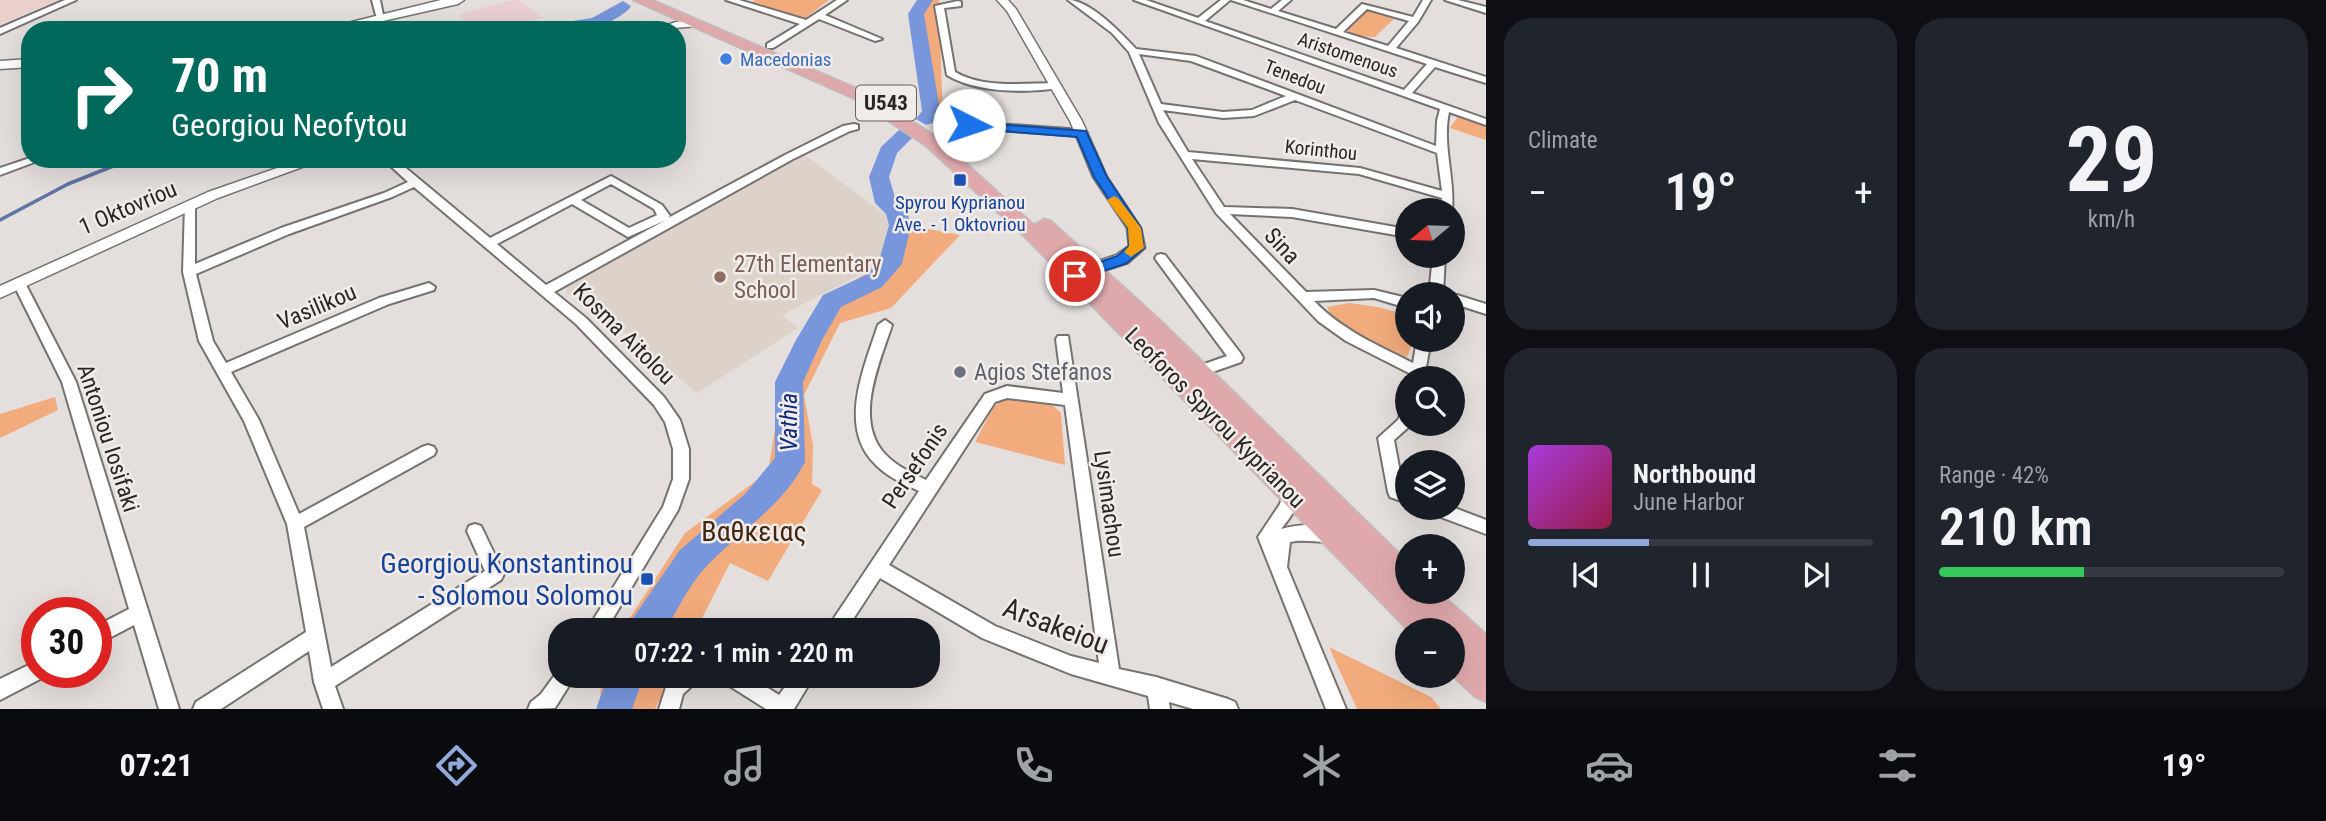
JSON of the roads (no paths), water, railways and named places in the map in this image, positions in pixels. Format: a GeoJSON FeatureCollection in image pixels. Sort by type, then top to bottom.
{"type":"FeatureCollection","features":[{"type":"Feature","properties":{"kind":"main road"},"geometry":{"type":"LineString","coordinates":[[377,0],[393,7],[425,8]]}},
{"type":"Feature","properties":{"kind":"main road"},"geometry":{"type":"LineString","coordinates":[[381,21],[458,0]]}},
{"type":"Feature","properties":{"kind":"main road"},"geometry":{"type":"LineString","coordinates":[[381,21],[471,0]]}},
{"type":"Feature","properties":{"kind":"main road","name":"Leoforos Spyrou Kyprianou"},"geometry":{"type":"LineString","coordinates":[[641,0],[770,46],[855,84],[921,125],[981,170],[1079,268],[1291,494],[1417,618]]}},
{"type":"Feature","properties":{"kind":"main road","name":"Leoforos Spyrou Kyprianou"},"geometry":{"type":"LineString","coordinates":[[661,6],[693,24],[822,77],[900,119],[945,153],[1198,372],[1395,568]]}},
{"type":"Feature","properties":{"kind":"main road"},"geometry":{"type":"LineString","coordinates":[[0,57],[21,56]]}},
{"type":"Feature","properties":{"kind":"main road"},"geometry":{"type":"LineString","coordinates":[[0,65],[21,64]]}},
{"type":"Feature","properties":{"kind":"main road"},"geometry":{"type":"LineString","coordinates":[[1432,604],[1486,655]]}},
{"type":"Feature","properties":{"kind":"main road"},"geometry":{"type":"LineString","coordinates":[[1465,666],[1486,686]]}},
{"type":"Feature","properties":{"kind":"street"},"geometry":{"type":"LineString","coordinates":[[23,21],[72,0]]}},
{"type":"Feature","properties":{"kind":"street"},"geometry":{"type":"LineString","coordinates":[[377,0],[381,21]]}},
{"type":"Feature","properties":{"kind":"street"},"geometry":{"type":"LineString","coordinates":[[730,0],[807,23]]}},
{"type":"Feature","properties":{"kind":"street"},"geometry":{"type":"LineString","coordinates":[[770,46],[843,0]]}},
{"type":"Feature","properties":{"kind":"street"},"geometry":{"type":"LineString","coordinates":[[1002,0],[1011,9],[1082,133],[1100,177],[1120,214],[1126,240],[1122,247],[1079,268]]}},
{"type":"Feature","properties":{"kind":"street"},"geometry":{"type":"LineString","coordinates":[[1072,0],[1115,32],[1133,51]]}},
{"type":"Feature","properties":{"kind":"street","name":"Aristomenous"},"geometry":{"type":"LineString","coordinates":[[1138,0],[1486,122]]}},
{"type":"Feature","properties":{"kind":"street"},"geometry":{"type":"LineString","coordinates":[[1199,21],[1227,0]]}},
{"type":"Feature","properties":{"kind":"street"},"geometry":{"type":"LineString","coordinates":[[1234,0],[1482,79],[1486,68]]}},
{"type":"Feature","properties":{"kind":"street"},"geometry":{"type":"LineString","coordinates":[[1272,12],[1287,0]]}},
{"type":"Feature","properties":{"kind":"street"},"geometry":{"type":"LineString","coordinates":[[1391,49],[1415,20],[1427,0]]}},
{"type":"Feature","properties":{"kind":"street"},"geometry":{"type":"LineString","coordinates":[[1448,0],[1486,10]]}},
{"type":"Feature","properties":{"kind":"street"},"geometry":{"type":"LineString","coordinates":[[958,4],[939,6],[947,66],[957,79],[976,85],[1056,86]]}},
{"type":"Feature","properties":{"kind":"street"},"geometry":{"type":"LineString","coordinates":[[1337,33],[1365,6],[1415,20]]}},
{"type":"Feature","properties":{"kind":"street"},"geometry":{"type":"LineString","coordinates":[[819,16],[878,39]]}},
{"type":"Feature","properties":{"kind":"street"},"geometry":{"type":"LineString","coordinates":[[0,31],[21,22]]}},
{"type":"Feature","properties":{"kind":"street"},"geometry":{"type":"LineString","coordinates":[[686,24],[693,24]]}},
{"type":"Feature","properties":{"kind":"street","name":"Tenedou"},"geometry":{"type":"LineString","coordinates":[[1133,51],[1193,58],[1441,151]]}},
{"type":"Feature","properties":{"kind":"street","name":"Sina"},"geometry":{"type":"LineString","coordinates":[[1133,51],[1156,106],[1220,210],[1323,318],[1351,338],[1402,366]]}},
{"type":"Feature","properties":{"kind":"street"},"geometry":{"type":"LineString","coordinates":[[1406,94],[1433,63]]}},
{"type":"Feature","properties":{"kind":"street"},"geometry":{"type":"LineString","coordinates":[[1156,106],[1223,115],[1254,113],[1296,96]]}},
{"type":"Feature","properties":{"kind":"street"},"geometry":{"type":"LineString","coordinates":[[1445,108],[1439,126],[1448,197]]}},
{"type":"Feature","properties":{"kind":"street"},"geometry":{"type":"LineString","coordinates":[[945,126],[969,125],[1082,133]]}},
{"type":"Feature","properties":{"kind":"street"},"geometry":{"type":"LineString","coordinates":[[545,291],[789,157],[854,127]]}},
{"type":"Feature","properties":{"kind":"street","name":"Korinthou"},"geometry":{"type":"LineString","coordinates":[[1186,155],[1360,172],[1448,197]]}},
{"type":"Feature","properties":{"kind":"street"},"geometry":{"type":"LineString","coordinates":[[0,172],[21,165]]}},
{"type":"Feature","properties":{"kind":"street","name":"1 Oktovriou"},"geometry":{"type":"LineString","coordinates":[[0,292],[213,195],[291,168]]}},
{"type":"Feature","properties":{"kind":"street","name":"Kosma Aitolou"},"geometry":{"type":"LineString","coordinates":[[399,168],[581,321],[659,401],[672,421],[681,449],[681,479],[670,510],[603,618]]}},
{"type":"Feature","properties":{"kind":"street"},"geometry":{"type":"LineString","coordinates":[[488,244],[613,179],[658,207],[664,216],[628,233],[573,200]]}},
{"type":"Feature","properties":{"kind":"street"},"geometry":{"type":"LineString","coordinates":[[189,272],[309,222],[388,195],[416,181]]}},
{"type":"Feature","properties":{"kind":"street"},"geometry":{"type":"LineString","coordinates":[[189,207],[189,272],[206,341],[251,421],[295,524],[324,682],[333,709]]}},
{"type":"Feature","properties":{"kind":"street"},"geometry":{"type":"LineString","coordinates":[[1220,210],[1292,212],[1395,231]]}},
{"type":"Feature","properties":{"kind":"street"},"geometry":{"type":"LineString","coordinates":[[1161,258],[1236,358],[1198,372]]}},
{"type":"Feature","properties":{"kind":"street","name":"Antoniou Iosifaki"},"geometry":{"type":"LineString","coordinates":[[19,283],[69,382],[169,709]]}},
{"type":"Feature","properties":{"kind":"street","name":"Vasilikou"},"geometry":{"type":"LineString","coordinates":[[223,370],[384,301],[429,287]]}},
{"type":"Feature","properties":{"kind":"street"},"geometry":{"type":"LineString","coordinates":[[1303,297],[1374,294],[1395,300]]}},
{"type":"Feature","properties":{"kind":"street"},"geometry":{"type":"LineString","coordinates":[[1465,302],[1486,309]]}},
{"type":"Feature","properties":{"kind":"street"},"geometry":{"type":"LineString","coordinates":[[885,325],[864,393],[864,435],[876,456],[885,464],[929,489]]}},
{"type":"Feature","properties":{"kind":"street","name":"Lysimachou"},"geometry":{"type":"LineString","coordinates":[[1063,339],[1110,676]]}},
{"type":"Feature","properties":{"kind":"street","name":"Persefonis"},"geometry":{"type":"LineString","coordinates":[[843,618],[990,398],[1007,392],[1070,400]]}},
{"type":"Feature","properties":{"kind":"street"},"geometry":{"type":"LineString","coordinates":[[1395,430],[1385,438],[1395,473]]}},
{"type":"Feature","properties":{"kind":"street"},"geometry":{"type":"LineString","coordinates":[[295,524],[428,450]]}},
{"type":"Feature","properties":{"kind":"street"},"geometry":{"type":"LineString","coordinates":[[1291,494],[1291,504],[1282,519],[1273,523],[1266,537],[1336,709]]}},
{"type":"Feature","properties":{"kind":"street"},"geometry":{"type":"LineString","coordinates":[[1465,519],[1486,527]]}},
{"type":"Feature","properties":{"kind":"street"},"geometry":{"type":"LineString","coordinates":[[324,682],[495,574],[475,531]]}},
{"type":"Feature","properties":{"kind":"street"},"geometry":{"type":"LineString","coordinates":[[1279,568],[1283,536],[1304,531],[1334,535]]}},
{"type":"Feature","properties":{"kind":"street","name":"Arsakeiou"},"geometry":{"type":"LineString","coordinates":[[877,567],[989,632],[1071,664],[1228,709]]}},
{"type":"Feature","properties":{"kind":"street"},"geometry":{"type":"LineString","coordinates":[[112,627],[139,612]]}},
{"type":"Feature","properties":{"kind":"street"},"geometry":{"type":"LineString","coordinates":[[203,709],[316,636]]}},
{"type":"Feature","properties":{"kind":"street"},"geometry":{"type":"LineString","coordinates":[[0,690],[21,679]]}},
{"type":"Feature","properties":{"kind":"street"},"geometry":{"type":"LineString","coordinates":[[1156,687],[1160,709]]}},
{"type":"Feature","properties":{"kind":"street"},"geometry":{"type":"LineString","coordinates":[[538,709],[548,701],[557,688]]}},
{"type":"Feature","properties":{"kind":"street"},"geometry":{"type":"LineString","coordinates":[[669,709],[675,688]]}},
{"type":"Feature","properties":{"kind":"street"},"geometry":{"type":"LineString","coordinates":[[751,688],[783,708],[796,688]]}},
{"type":"Feature","properties":{"kind":"waterway","name":"Vathia"},"geometry":{"type":"LineString","coordinates":[[925,0],[916,14],[931,111],[926,119]]}},
{"type":"Feature","properties":{"kind":"waterway"},"geometry":{"type":"LineString","coordinates":[[600,21],[623,6]]}},
{"type":"Feature","properties":{"kind":"waterway","name":"Vathia"},"geometry":{"type":"LineString","coordinates":[[653,618],[691,560],[756,503],[790,462],[789,382],[809,340],[832,301],[874,281],[890,264],[900,225],[896,212],[886,203],[879,177],[888,151],[906,134]]}},
{"type":"Feature","properties":{"kind":"waterway"},"geometry":{"type":"LineString","coordinates":[[0,220],[68,184],[108,168]]}},
{"type":"Feature","properties":{"kind":"waterway","name":"Vathia"},"geometry":{"type":"LineString","coordinates":[[614,709],[622,688]]}},
{"type":"Feature","properties":{"kind":"place","name":"Macedonias"},"geometry":{"type":"Point","coordinates":[726,59]}},
{"type":"Feature","properties":{"kind":"place","name":"Spyrou Kyprianou Ave. - 1 Oktovriou"},"geometry":{"type":"Point","coordinates":[960,180]}},
{"type":"Feature","properties":{"kind":"place","name":"27th Elementary School"},"geometry":{"type":"Point","coordinates":[720,277]}},
{"type":"Feature","properties":{"kind":"place","name":"Agios Stefanos"},"geometry":{"type":"Point","coordinates":[960,372]}},
{"type":"Feature","properties":{"kind":"place","name":"Georgiou Konstantinou - Solomou Solomou"},"geometry":{"type":"Point","coordinates":[647,579]}},
{"type":"Feature","properties":{"kind":"park label","name":"Βαθκειας"},"geometry":{"type":"Point","coordinates":[754,531]}}]}
